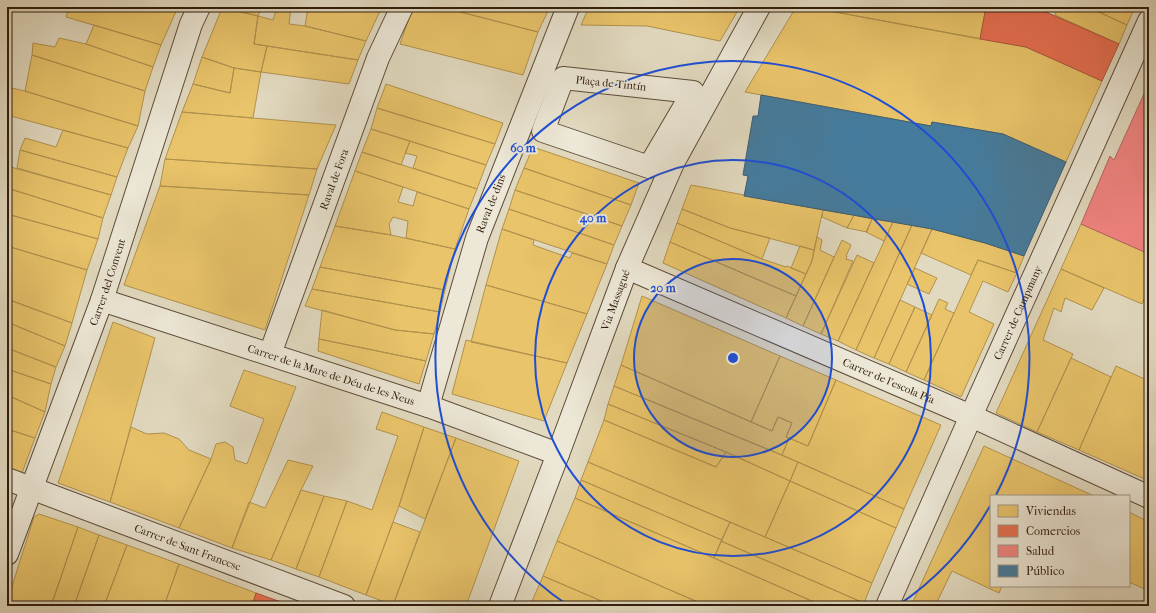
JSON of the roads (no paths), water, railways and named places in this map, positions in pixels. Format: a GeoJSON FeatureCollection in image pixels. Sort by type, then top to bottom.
{"type":"FeatureCollection","features":[{"type":"Feature","properties":{"kind":"street","name":"Carrer del Convent"},"geometry":{"type":"LineString","coordinates":[[7,554],[102,300],[191,24],[199,7]]}},
{"type":"Feature","properties":{"kind":"street","name":"Raval de Fora"},"geometry":{"type":"LineString","coordinates":[[270,354],[378,58],[402,7]]}},
{"type":"Feature","properties":{"kind":"street","name":"Raval de dins"},"geometry":{"type":"LineString","coordinates":[[428,406],[477,238],[568,7]]}},
{"type":"Feature","properties":{"kind":"street","name":"Via Massagué"},"geometry":{"type":"LineString","coordinates":[[500,606],[627,268],[673,164],[759,7]]}},
{"type":"Feature","properties":{"kind":"street","name":"Carrer de Campmany"},"geometry":{"type":"LineString","coordinates":[[887,606],[970,416],[1147,30]]}},
{"type":"Feature","properties":{"kind":"street","name":"Plaça de Tintín"},"geometry":{"type":"LineString","coordinates":[[563,78],[693,92],[649,167],[543,131],[563,78]]}},
{"type":"Feature","properties":{"kind":"street","name":"Carrer de l'escola Pía"},"geometry":{"type":"LineString","coordinates":[[627,268],[970,416],[1149,497]]}},
{"type":"Feature","properties":{"kind":"street","name":"Carrer de la Mare de Déu de les Neus"},"geometry":{"type":"LineString","coordinates":[[102,300],[428,406],[558,454]]}},
{"type":"Feature","properties":{"kind":"street","name":"Carrer de Sant Francesc"},"geometry":{"type":"LineString","coordinates":[[7,479],[344,606]]}}]}
